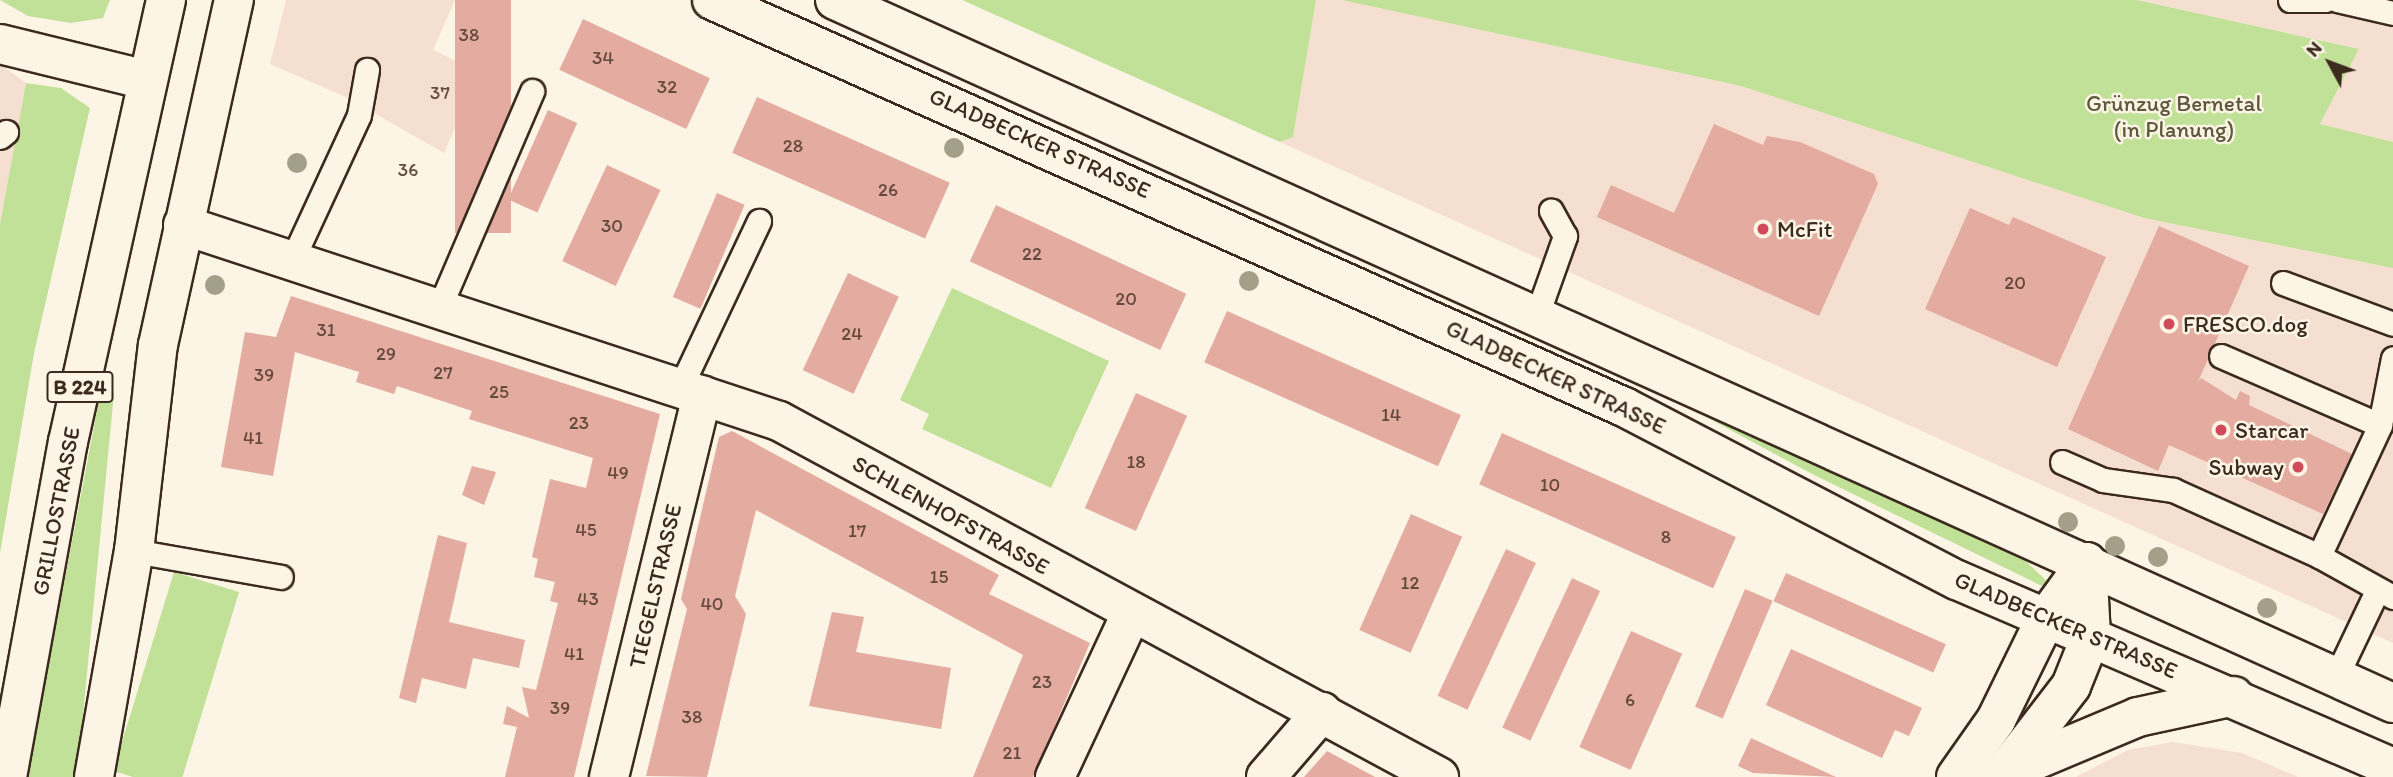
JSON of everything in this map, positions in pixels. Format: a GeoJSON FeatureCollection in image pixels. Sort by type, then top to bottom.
{"type":"FeatureCollection","features":[{"type":"Feature","properties":{"kind":"main road","name":"GRILLOSTRASSE"},"geometry":{"type":"LineString","coordinates":[[7,777],[68,442],[166,0]]}},
{"type":"Feature","properties":{"kind":"main road"},"geometry":{"type":"LineString","coordinates":[[94,777],[134,551],[158,345],[234,0]]}},
{"type":"Feature","properties":{"kind":"main road","name":"GLADBECKER STRASSE"},"geometry":{"type":"LineString","coordinates":[[712,0],[1624,407],[1957,580],[2234,696],[2393,768]]}},
{"type":"Feature","properties":{"kind":"main road"},"geometry":{"type":"LineString","coordinates":[[835,0],[1538,313],[2393,704]]}},
{"type":"Feature","properties":{"kind":"main road"},"geometry":{"type":"LineString","coordinates":[[0,44],[147,80]]}},
{"type":"Feature","properties":{"kind":"main road","name":"SCHLENHOFSTRASSE"},"geometry":{"type":"LineString","coordinates":[[183,225],[440,306],[779,421],[1438,777]]}},
{"type":"Feature","properties":{"kind":"main road","name":"TIEGELSTRASSE"},"geometry":{"type":"LineString","coordinates":[[609,777],[691,392]]}},
{"type":"Feature","properties":{"kind":"main road"},"geometry":{"type":"LineString","coordinates":[[1956,777],[1996,720],[2046,618],[2087,562]]}},
{"type":"Feature","properties":{"kind":"main road"},"geometry":{"type":"LineString","coordinates":[[2002,772],[2071,686],[2091,636],[2087,562]]}},
{"type":"Feature","properties":{"kind":"main road"},"geometry":{"type":"LineString","coordinates":[[1055,777],[1132,612]]}},
{"type":"Feature","properties":{"kind":"main road"},"geometry":{"type":"LineString","coordinates":[[2002,772],[2138,717],[2234,696]]}},
{"type":"Feature","properties":{"kind":"main road"},"geometry":{"type":"LineString","coordinates":[[1266,777],[1321,712]]}},
{"type":"Feature","properties":{"kind":"lane"},"geometry":{"type":"LineString","coordinates":[[2290,0],[2325,0]]}},
{"type":"Feature","properties":{"kind":"lane"},"geometry":{"type":"LineString","coordinates":[[2337,0],[2393,13]]}},
{"type":"Feature","properties":{"kind":"lane"},"geometry":{"type":"LineString","coordinates":[[293,258],[359,115],[367,70]]}},
{"type":"Feature","properties":{"kind":"lane"},"geometry":{"type":"LineString","coordinates":[[440,306],[531,91]]}},
{"type":"Feature","properties":{"kind":"lane"},"geometry":{"type":"LineString","coordinates":[[1538,313],[1565,236],[1551,211]]}},
{"type":"Feature","properties":{"kind":"lane"},"geometry":{"type":"LineString","coordinates":[[691,392],[759,221]]}},
{"type":"Feature","properties":{"kind":"lane"},"geometry":{"type":"LineString","coordinates":[[2283,283],[2393,324]]}},
{"type":"Feature","properties":{"kind":"lane"},"geometry":{"type":"LineString","coordinates":[[2221,356],[2380,425]]}},
{"type":"Feature","properties":{"kind":"lane"},"geometry":{"type":"LineString","coordinates":[[2319,556],[2380,425],[2393,358]]}},
{"type":"Feature","properties":{"kind":"lane"},"geometry":{"type":"LineString","coordinates":[[2062,462],[2103,480],[2173,490],[2319,556],[2385,594],[2335,679]]}},
{"type":"Feature","properties":{"kind":"lane"},"geometry":{"type":"LineString","coordinates":[[134,551],[281,577]]}},
{"type":"Feature","properties":{"kind":"shaded area"},"geometry":{"type":"Polygon","coordinates":[[[286,0],[455,0],[433,50],[479,72],[444,153],[346,97],[270,64],[286,0]]]}},
{"type":"Feature","properties":{"kind":"shaded area"},"geometry":{"type":"Polygon","coordinates":[[[1316,0],[1342,0],[1741,86],[2144,218],[2393,268],[2393,643],[1280,142],[1293,137],[1316,0]]]}},
{"type":"Feature","properties":{"kind":"shaded area"},"geometry":{"type":"Polygon","coordinates":[[[2137,0],[2393,0],[2393,142],[2320,124],[2359,49],[2137,0]]]}},
{"type":"Feature","properties":{"kind":"shaded area"},"geometry":{"type":"Polygon","coordinates":[[[0,64],[26,83],[0,224],[0,64]]]}},
{"type":"Feature","properties":{"kind":"shaded area"},"geometry":{"type":"Polygon","coordinates":[[[2173,742],[2242,753],[2298,777],[2076,777],[2128,750],[2173,742]]]}},
{"type":"Feature","properties":{"kind":"green space"},"geometry":{"type":"Polygon","coordinates":[[[0,0],[110,0],[103,18],[71,23],[28,16],[0,0]]]}},
{"type":"Feature","properties":{"kind":"green space"},"geometry":{"type":"Polygon","coordinates":[[[962,0],[1316,0],[1293,137],[1280,142],[962,0]]]}},
{"type":"Feature","properties":{"kind":"green space","name":"Grünzug Bernetal (in Planung)"},"geometry":{"type":"Polygon","coordinates":[[[1342,0],[2137,0],[2359,49],[2320,124],[2393,142],[2393,268],[2144,218],[1741,86],[1342,0]]]}},
{"type":"Feature","properties":{"kind":"green space"},"geometry":{"type":"Polygon","coordinates":[[[26,83],[61,88],[90,108],[34,353],[0,553],[0,224],[26,83]]]}},
{"type":"Feature","properties":{"kind":"green space"},"geometry":{"type":"Polygon","coordinates":[[[952,288],[1109,361],[1051,488],[922,429],[929,414],[900,400],[952,288]]]}},
{"type":"Feature","properties":{"kind":"green space"},"geometry":{"type":"Polygon","coordinates":[[[1654,389],[2013,549],[2049,583],[2042,586],[1814,475],[1654,389]]]}},
{"type":"Feature","properties":{"kind":"green space"},"geometry":{"type":"Polygon","coordinates":[[[101,390],[114,393],[77,777],[27,777],[101,390]]]}},
{"type":"Feature","properties":{"kind":"green space"},"geometry":{"type":"Polygon","coordinates":[[[174,572],[239,592],[182,777],[133,777],[113,771],[174,572]]]}},
{"type":"Feature","properties":{"kind":"building"},"geometry":{"type":"Polygon","coordinates":[[[455,0],[511,0],[511,233],[455,233],[455,0]]]}},
{"type":"Feature","properties":{"kind":"building"},"geometry":{"type":"Polygon","coordinates":[[[583,19],[710,78],[686,129],[559,70],[583,19]]]}},
{"type":"Feature","properties":{"kind":"building"},"geometry":{"type":"Polygon","coordinates":[[[757,97],[950,183],[925,239],[732,153],[757,97]]]}},
{"type":"Feature","properties":{"kind":"building"},"geometry":{"type":"Polygon","coordinates":[[[548,110],[577,123],[537,213],[508,200],[548,110]]]}},
{"type":"Feature","properties":{"kind":"building","name":"McFit"},"geometry":{"type":"Polygon","coordinates":[[[1714,124],[1763,145],[1767,136],[1800,142],[1874,174],[1878,184],[1819,316],[1597,217],[1611,185],[1674,213],[1714,124]]]}},
{"type":"Feature","properties":{"kind":"building"},"geometry":{"type":"Polygon","coordinates":[[[607,165],[660,190],[616,286],[562,261],[607,165]]]}},
{"type":"Feature","properties":{"kind":"building"},"geometry":{"type":"Polygon","coordinates":[[[717,193],[745,205],[700,309],[673,297],[717,193]]]}},
{"type":"Feature","properties":{"kind":"building"},"geometry":{"type":"Polygon","coordinates":[[[996,205],[1186,294],[1160,350],[970,261],[996,205]]]}},
{"type":"Feature","properties":{"kind":"building"},"geometry":{"type":"Polygon","coordinates":[[[1970,208],[2009,225],[2013,217],[2106,257],[2057,367],[1925,309],[1970,208]]]}},
{"type":"Feature","properties":{"kind":"building","name":"FRESCO.dog"},"geometry":{"type":"Polygon","coordinates":[[[2159,226],[2249,266],[2198,382],[2201,378],[2236,400],[2240,391],[2250,396],[2249,405],[2352,454],[2323,514],[2169,445],[2158,471],[2068,429],[2159,226]]]}},
{"type":"Feature","properties":{"kind":"building"},"geometry":{"type":"Polygon","coordinates":[[[848,273],[899,297],[854,394],[803,370],[848,273]]]}},
{"type":"Feature","properties":{"kind":"building"},"geometry":{"type":"Polygon","coordinates":[[[291,296],[660,414],[574,777],[505,777],[517,727],[503,724],[507,706],[529,718],[522,687],[536,690],[558,603],[550,601],[555,582],[534,577],[538,559],[532,557],[550,479],[586,488],[593,458],[469,419],[472,411],[397,386],[394,394],[356,382],[359,372],[295,352],[273,476],[221,467],[245,332],[276,337],[291,296]]]}},
{"type":"Feature","properties":{"kind":"building"},"geometry":{"type":"Polygon","coordinates":[[[1227,311],[1461,415],[1438,466],[1204,362],[1227,311]]]}},
{"type":"Feature","properties":{"kind":"building"},"geometry":{"type":"Polygon","coordinates":[[[1136,393],[1187,416],[1136,531],[1085,508],[1136,393]]]}},
{"type":"Feature","properties":{"kind":"building"},"geometry":{"type":"Polygon","coordinates":[[[732,431],[999,575],[989,594],[1090,643],[1033,777],[973,777],[1023,655],[756,510],[735,596],[746,614],[707,777],[646,776],[687,609],[681,599],[719,437],[732,431]]]}},
{"type":"Feature","properties":{"kind":"building"},"geometry":{"type":"Polygon","coordinates":[[[1502,433],[1736,537],[1713,588],[1479,484],[1502,433]]]}},
{"type":"Feature","properties":{"kind":"building"},"geometry":{"type":"Polygon","coordinates":[[[472,466],[496,472],[484,505],[462,495],[472,466]]]}},
{"type":"Feature","properties":{"kind":"building"},"geometry":{"type":"Polygon","coordinates":[[[1411,514],[1462,537],[1411,653],[1359,630],[1411,514]]]}},
{"type":"Feature","properties":{"kind":"building"},"geometry":{"type":"Polygon","coordinates":[[[438,535],[467,543],[449,622],[525,640],[519,668],[473,658],[466,689],[422,678],[416,703],[399,698],[438,535]]]}},
{"type":"Feature","properties":{"kind":"building"},"geometry":{"type":"Polygon","coordinates":[[[1506,549],[1536,563],[1467,710],[1438,696],[1506,549]]]}},
{"type":"Feature","properties":{"kind":"building"},"geometry":{"type":"Polygon","coordinates":[[[1786,573],[1946,644],[1933,672],[1773,601],[1786,573]]]}},
{"type":"Feature","properties":{"kind":"building"},"geometry":{"type":"Polygon","coordinates":[[[1572,578],[1600,591],[1530,741],[1502,728],[1572,578]]]}},
{"type":"Feature","properties":{"kind":"building"},"geometry":{"type":"Polygon","coordinates":[[[1745,589],[1773,601],[1723,719],[1695,707],[1745,589]]]}},
{"type":"Feature","properties":{"kind":"building"},"geometry":{"type":"Polygon","coordinates":[[[832,612],[864,617],[856,652],[951,668],[941,729],[809,706],[832,612]]]}},
{"type":"Feature","properties":{"kind":"building"},"geometry":{"type":"Polygon","coordinates":[[[1631,631],[1682,654],[1631,770],[1579,747],[1631,631]]]}},
{"type":"Feature","properties":{"kind":"building"},"geometry":{"type":"Polygon","coordinates":[[[1791,649],[1922,708],[1909,736],[1895,730],[1882,758],[1766,705],[1791,649]]]}},
{"type":"Feature","properties":{"kind":"building"},"geometry":{"type":"Polygon","coordinates":[[[1751,738],[1836,777],[1753,773],[1738,766],[1751,738]]]}},
{"type":"Feature","properties":{"kind":"building"},"geometry":{"type":"Polygon","coordinates":[[[1327,751],[1375,777],[1304,777],[1327,751]]]}},
{"type":"Feature","properties":{"kind":"place","name":"McFit"},"geometry":{"type":"Point","coordinates":[1763,229]}},
{"type":"Feature","properties":{"kind":"place","name":"FRESCO.dog"},"geometry":{"type":"Point","coordinates":[2169,324]}},
{"type":"Feature","properties":{"kind":"place","name":"Starcar"},"geometry":{"type":"Point","coordinates":[2221,430]}},
{"type":"Feature","properties":{"kind":"place","name":"Subway"},"geometry":{"type":"Point","coordinates":[2298,467]}}]}
